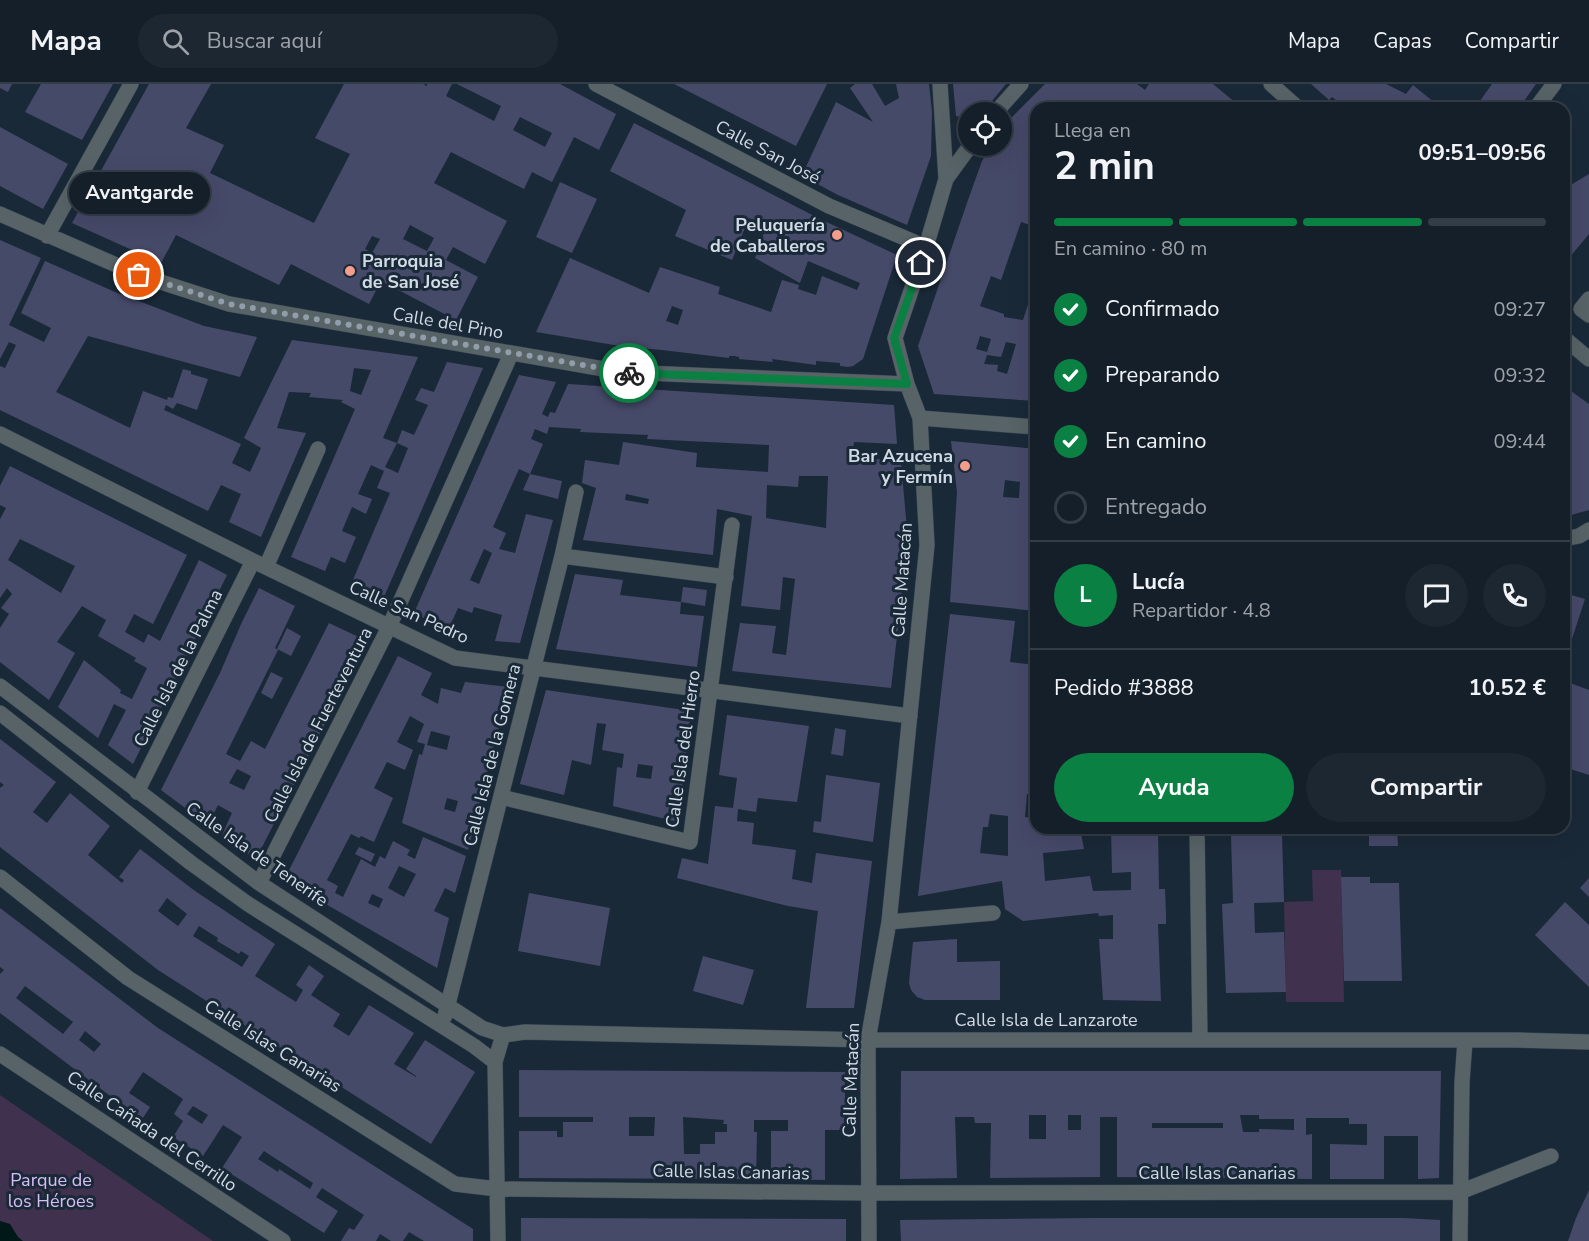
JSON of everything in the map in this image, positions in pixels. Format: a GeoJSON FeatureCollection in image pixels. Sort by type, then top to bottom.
{"type":"FeatureCollection","features":[{"type":"Feature","properties":{"kind":"street"},"geometry":{"type":"LineString","coordinates":[[48,236],[131,84]]}},
{"type":"Feature","properties":{"kind":"street","name":"Calle San José"},"geometry":{"type":"LineString","coordinates":[[596,84],[829,206],[926,247]]}},
{"type":"Feature","properties":{"kind":"street","name":"Calle Matacán"},"geometry":{"type":"LineString","coordinates":[[940,84],[946,179]]}},
{"type":"Feature","properties":{"kind":"street"},"geometry":{"type":"LineString","coordinates":[[1005,102],[1021,84]]}},
{"type":"Feature","properties":{"kind":"street"},"geometry":{"type":"LineString","coordinates":[[1270,84],[1291,102]]}},
{"type":"Feature","properties":{"kind":"street"},"geometry":{"type":"LineString","coordinates":[[1540,102],[1554,84]]}},
{"type":"Feature","properties":{"kind":"street","name":"Calle Matacán"},"geometry":{"type":"LineString","coordinates":[[869,1241],[868,1040],[889,922],[927,545],[920,418],[907,384],[894,338],[926,247],[946,179],[963,156]]}},
{"type":"Feature","properties":{"kind":"street","name":"Calle del Pino"},"geometry":{"type":"LineString","coordinates":[[0,214],[139,275],[229,304],[621,372],[907,384]]}},
{"type":"Feature","properties":{"kind":"street"},"geometry":{"type":"LineString","coordinates":[[1589,300],[1581,309],[1589,315]]}},
{"type":"Feature","properties":{"kind":"street"},"geometry":{"type":"LineString","coordinates":[[1570,343],[1589,359]]}},
{"type":"Feature","properties":{"kind":"street","name":"Calle Isla de Fuerteventura"},"geometry":{"type":"LineString","coordinates":[[259,883],[389,627],[511,354]]}},
{"type":"Feature","properties":{"kind":"street"},"geometry":{"type":"LineString","coordinates":[[920,418],[1030,427]]}},
{"type":"Feature","properties":{"kind":"street","name":"Calle San Pedro"},"geometry":{"type":"LineString","coordinates":[[0,434],[259,564],[455,658],[910,716]]}},
{"type":"Feature","properties":{"kind":"street","name":"Calle Isla de la Palma"},"geometry":{"type":"LineString","coordinates":[[137,792],[318,449]]}},
{"type":"Feature","properties":{"kind":"street","name":"Calle Isla de la Gomera"},"geometry":{"type":"LineString","coordinates":[[441,1027],[449,1007],[576,492]]}},
{"type":"Feature","properties":{"kind":"street","name":"Calle Isla del Hierro"},"geometry":{"type":"LineString","coordinates":[[501,797],[690,842],[732,525]]}},
{"type":"Feature","properties":{"kind":"street"},"geometry":{"type":"LineString","coordinates":[[1570,538],[1589,530]]}},
{"type":"Feature","properties":{"kind":"street"},"geometry":{"type":"LineString","coordinates":[[562,556],[726,577]]}},
{"type":"Feature","properties":{"kind":"street","name":"Calle Isla de Tenerife"},"geometry":{"type":"LineString","coordinates":[[0,686],[259,883],[482,1028],[503,1035]]}},
{"type":"Feature","properties":{"kind":"street"},"geometry":{"type":"LineString","coordinates":[[0,713],[191,863],[248,904],[474,1046],[495,1062]]}},
{"type":"Feature","properties":{"kind":"street"},"geometry":{"type":"LineString","coordinates":[[1197,834],[1200,1040]]}},
{"type":"Feature","properties":{"kind":"street","name":"Calle Islas Canarias"},"geometry":{"type":"LineString","coordinates":[[0,877],[128,978],[454,1184],[497,1189],[868,1193],[1460,1192],[1551,1156]]}},
{"type":"Feature","properties":{"kind":"street"},"geometry":{"type":"LineString","coordinates":[[889,922],[993,913]]}},
{"type":"Feature","properties":{"kind":"street","name":"Calle Isla de Lanzarote"},"geometry":{"type":"LineString","coordinates":[[503,1035],[525,1032],[868,1040],[1589,1042]]}},
{"type":"Feature","properties":{"kind":"street"},"geometry":{"type":"LineString","coordinates":[[498,1241],[495,1062],[503,1035]]}},
{"type":"Feature","properties":{"kind":"street"},"geometry":{"type":"LineString","coordinates":[[1460,1241],[1462,1082],[1465,1041]]}},
{"type":"Feature","properties":{"kind":"street","name":"Calle Cañada del Cerrillo"},"geometry":{"type":"LineString","coordinates":[[0,1054],[283,1241]]}},
{"type":"Feature","properties":{"kind":"green space"},"geometry":{"type":"Polygon","coordinates":[[[1312,870],[1341,870],[1344,1002],[1286,1002],[1284,902],[1313,901],[1312,870]]]}},
{"type":"Feature","properties":{"kind":"green space","name":"Parque de los Héroes"},"geometry":{"type":"Polygon","coordinates":[[[0,1095],[213,1241],[0,1241],[0,1095]]]}},
{"type":"Feature","properties":{"kind":"shaded area"},"geometry":{"type":"Polygon","coordinates":[[[0,1221],[10,1224],[23,1241],[0,1241],[0,1221]]]}},
{"type":"Feature","properties":{"kind":"building"},"geometry":{"type":"Polygon","coordinates":[[[0,84],[12,84],[8,92],[0,88],[0,84]]]}},
{"type":"Feature","properties":{"kind":"building"},"geometry":{"type":"Polygon","coordinates":[[[41,84],[113,84],[82,140],[25,112],[41,84]]]}},
{"type":"Feature","properties":{"kind":"building"},"geometry":{"type":"Polygon","coordinates":[[[149,84],[211,84],[186,128],[224,145],[210,173],[314,223],[350,154],[315,138],[344,84],[423,84],[427,86],[427,84],[452,84],[446,96],[494,121],[501,106],[457,84],[560,84],[616,114],[599,150],[574,137],[552,182],[532,172],[524,189],[451,152],[434,183],[507,221],[485,264],[453,247],[446,260],[478,277],[456,320],[381,281],[369,304],[291,264],[279,285],[176,235],[161,263],[72,223],[149,84]],[[520,117],[513,130],[545,147],[552,133],[520,117]],[[133,183],[127,198],[141,204],[148,190],[133,183]],[[410,225],[403,239],[427,251],[434,238],[410,225]],[[372,236],[365,249],[372,253],[380,239],[372,236]]]}},
{"type":"Feature","properties":{"kind":"building"},"geometry":{"type":"Polygon","coordinates":[[[674,84],[827,84],[796,146],[674,84]]]}},
{"type":"Feature","properties":{"kind":"building"},"geometry":{"type":"Polygon","coordinates":[[[855,84],[872,84],[885,106],[899,98],[896,84],[929,84],[932,112],[931,156],[907,225],[838,195],[808,179],[805,169],[836,102],[873,122],[850,88],[855,84]]]}},
{"type":"Feature","properties":{"kind":"building"},"geometry":{"type":"Polygon","coordinates":[[[953,84],[1006,84],[991,102],[958,102],[958,116],[956,116],[953,84]]]}},
{"type":"Feature","properties":{"kind":"building"},"geometry":{"type":"Polygon","coordinates":[[[1045,84],[1137,84],[1145,90],[1149,84],[1213,84],[1235,102],[1030,102],[1030,225],[1021,222],[1001,280],[991,276],[980,306],[1004,314],[1004,317],[1023,320],[1030,298],[1030,401],[934,394],[918,346],[985,156],[1012,156],[1012,117],[1045,84]],[[980,336],[976,349],[987,352],[991,339],[980,336]],[[1006,342],[1001,357],[987,355],[984,364],[998,365],[997,371],[1007,374],[1016,344],[1006,342]]]}},
{"type":"Feature","properties":{"kind":"building"},"geometry":{"type":"Polygon","coordinates":[[[1311,84],[1386,84],[1406,94],[1413,85],[1434,102],[1338,102],[1332,97],[1329,100],[1311,84]]]}},
{"type":"Feature","properties":{"kind":"building"},"geometry":{"type":"Polygon","coordinates":[[[1492,84],[1536,84],[1523,102],[1479,102],[1492,84]]]}},
{"type":"Feature","properties":{"kind":"building"},"geometry":{"type":"Polygon","coordinates":[[[634,123],[818,218],[897,255],[863,359],[848,367],[840,366],[840,363],[816,361],[816,365],[772,359],[773,362],[739,359],[734,356],[729,356],[729,358],[626,347],[536,332],[570,258],[649,293],[660,267],[720,287],[718,294],[771,312],[782,280],[799,285],[798,289],[816,295],[822,276],[857,290],[860,283],[808,261],[800,283],[755,258],[767,225],[749,218],[732,260],[675,236],[686,210],[610,171],[634,123]],[[672,306],[666,321],[678,325],[683,310],[672,306]]]}},
{"type":"Feature","properties":{"kind":"building"},"geometry":{"type":"Polygon","coordinates":[[[0,127],[68,164],[43,209],[0,186],[0,127]]]}},
{"type":"Feature","properties":{"kind":"building"},"geometry":{"type":"Polygon","coordinates":[[[1589,174],[1589,234],[1570,257],[1570,185],[1589,174]]]}},
{"type":"Feature","properties":{"kind":"building"},"geometry":{"type":"Polygon","coordinates":[[[560,182],[597,199],[572,253],[536,237],[560,182]]]}},
{"type":"Feature","properties":{"kind":"building"},"geometry":{"type":"Polygon","coordinates":[[[0,240],[41,258],[9,325],[44,342],[51,328],[21,313],[45,261],[115,292],[204,326],[257,337],[240,377],[88,336],[56,392],[130,428],[143,391],[167,400],[168,397],[173,398],[183,369],[191,371],[191,374],[208,379],[197,410],[177,403],[173,409],[166,405],[164,410],[241,444],[232,463],[250,472],[261,448],[244,438],[292,340],[418,357],[383,438],[397,443],[402,430],[414,435],[428,405],[415,400],[421,388],[434,392],[447,362],[483,368],[384,597],[352,582],[390,493],[377,488],[384,471],[371,465],[358,494],[372,499],[366,514],[352,507],[342,531],[356,537],[345,563],[331,557],[325,571],[291,557],[355,409],[341,402],[343,400],[309,397],[311,393],[289,392],[277,428],[306,433],[261,537],[229,522],[241,494],[221,485],[208,511],[0,410],[0,366],[5,368],[16,345],[9,342],[0,359],[0,240]],[[354,368],[350,391],[361,395],[371,370],[354,368]],[[397,443],[385,467],[398,473],[408,448],[397,443]]]}},
{"type":"Feature","properties":{"kind":"building"},"geometry":{"type":"Polygon","coordinates":[[[519,375],[556,382],[542,414],[548,417],[550,412],[555,413],[568,384],[894,405],[897,444],[854,442],[852,456],[901,462],[908,541],[891,688],[732,671],[740,623],[776,626],[772,653],[786,655],[795,579],[783,577],[780,610],[741,606],[752,516],[717,509],[713,555],[583,540],[596,488],[582,483],[585,460],[619,465],[623,442],[697,453],[696,467],[768,472],[769,445],[647,439],[648,435],[580,432],[581,429],[549,427],[547,434],[535,429],[531,439],[543,444],[530,474],[519,469],[493,527],[506,533],[499,549],[515,553],[526,514],[553,520],[520,643],[495,641],[502,615],[474,607],[472,613],[458,608],[448,630],[414,613],[519,375]],[[799,476],[798,487],[767,485],[766,518],[826,528],[828,476],[799,476]],[[626,494],[625,500],[648,504],[649,499],[626,494]],[[484,549],[470,580],[479,584],[492,553],[484,549]]]}},
{"type":"Feature","properties":{"kind":"building"},"geometry":{"type":"Polygon","coordinates":[[[1570,390],[1589,404],[1589,510],[1570,515],[1570,390]]]}},
{"type":"Feature","properties":{"kind":"building"},"geometry":{"type":"Polygon","coordinates":[[[951,441],[1030,448],[1030,610],[950,602],[957,492],[951,441]],[[1005,480],[1003,497],[1019,498],[1020,482],[1005,480]]]}},
{"type":"Feature","properties":{"kind":"building"},"geometry":{"type":"Polygon","coordinates":[[[10,466],[187,555],[153,624],[134,614],[125,632],[144,643],[148,634],[160,641],[199,560],[227,575],[133,764],[108,745],[126,710],[114,704],[98,738],[58,707],[84,660],[121,690],[120,693],[132,699],[147,668],[134,661],[136,658],[98,636],[106,620],[82,606],[57,642],[75,653],[49,700],[0,662],[0,628],[9,614],[1,608],[12,594],[7,588],[0,598],[0,519],[6,508],[0,505],[0,486],[10,466]],[[20,539],[8,560],[61,593],[75,566],[20,539]]]}},
{"type":"Feature","properties":{"kind":"building"},"geometry":{"type":"Polygon","coordinates":[[[530,474],[562,481],[558,499],[523,490],[530,474]]]}},
{"type":"Feature","properties":{"kind":"building"},"geometry":{"type":"Polygon","coordinates":[[[575,574],[623,580],[620,595],[681,602],[680,614],[704,616],[697,667],[556,649],[575,574]]]}},
{"type":"Feature","properties":{"kind":"building"},"geometry":{"type":"Polygon","coordinates":[[[683,587],[707,590],[705,606],[681,602],[683,587]]]}},
{"type":"Feature","properties":{"kind":"building"},"geometry":{"type":"Polygon","coordinates":[[[259,588],[295,606],[275,648],[278,650],[226,754],[240,761],[251,741],[265,749],[329,623],[367,641],[256,859],[222,835],[232,813],[218,805],[208,825],[161,790],[220,673],[259,588]],[[237,769],[229,783],[244,790],[251,776],[237,769]]]}},
{"type":"Feature","properties":{"kind":"building"},"geometry":{"type":"Polygon","coordinates":[[[1570,595],[1585,599],[1570,645],[1570,595]]]}},
{"type":"Feature","properties":{"kind":"building"},"geometry":{"type":"Polygon","coordinates":[[[950,614],[1015,621],[1010,662],[1030,664],[1030,794],[1027,794],[1025,817],[1030,817],[1030,834],[1081,834],[1084,849],[1043,853],[1045,881],[1090,876],[1093,891],[1131,890],[1131,872],[1112,873],[1111,834],[1158,834],[1159,889],[1165,889],[1166,915],[1166,924],[1158,924],[1161,1001],[1103,1000],[1099,939],[1113,939],[1113,915],[1099,916],[1098,913],[1023,921],[1005,909],[1002,881],[918,896],[950,614]],[[990,814],[988,827],[983,827],[980,853],[1008,856],[1008,816],[990,814]]]}},
{"type":"Feature","properties":{"kind":"building"},"geometry":{"type":"Polygon","coordinates":[[[287,628],[301,636],[291,656],[277,649],[287,628]]]}},
{"type":"Feature","properties":{"kind":"building"},"geometry":{"type":"Polygon","coordinates":[[[398,656],[432,673],[421,695],[438,704],[441,688],[461,693],[465,682],[509,687],[468,850],[402,823],[419,754],[422,755],[425,744],[417,742],[424,724],[410,716],[397,742],[413,750],[405,770],[387,762],[374,788],[393,798],[374,842],[351,834],[327,880],[338,886],[335,893],[343,897],[361,859],[375,867],[380,856],[385,859],[393,841],[410,850],[407,855],[415,859],[423,837],[466,856],[455,893],[445,888],[434,911],[449,918],[437,968],[284,880],[398,656]],[[431,731],[427,745],[447,750],[450,736],[431,731]],[[447,798],[444,809],[455,812],[458,801],[447,798]],[[399,866],[388,888],[404,897],[416,874],[399,866]],[[372,894],[368,903],[379,908],[383,899],[372,894]]]}},
{"type":"Feature","properties":{"kind":"building"},"geometry":{"type":"Polygon","coordinates":[[[271,672],[283,678],[272,699],[261,693],[271,672]]]}},
{"type":"Feature","properties":{"kind":"building"},"geometry":{"type":"Polygon","coordinates":[[[1570,683],[1589,690],[1589,775],[1570,769],[1570,683]]]}},
{"type":"Feature","properties":{"kind":"building"},"geometry":{"type":"Polygon","coordinates":[[[546,690],[691,711],[678,822],[613,806],[617,767],[622,768],[624,754],[602,750],[606,724],[597,723],[591,765],[572,760],[564,795],[520,784],[546,690]],[[638,764],[636,777],[651,779],[653,766],[638,764]]]}},
{"type":"Feature","properties":{"kind":"building"},"geometry":{"type":"Polygon","coordinates":[[[727,715],[809,726],[797,802],[758,798],[756,812],[738,809],[737,821],[754,823],[752,844],[796,850],[792,879],[812,883],[816,853],[872,861],[854,1008],[806,1008],[818,911],[788,906],[677,878],[682,858],[708,864],[715,806],[733,808],[737,778],[719,775],[727,715]]]}},
{"type":"Feature","properties":{"kind":"building"},"geometry":{"type":"Polygon","coordinates":[[[835,728],[846,730],[843,756],[831,754],[835,728]]]}},
{"type":"Feature","properties":{"kind":"building"},"geometry":{"type":"Polygon","coordinates":[[[0,739],[56,782],[33,812],[47,823],[70,793],[110,826],[88,855],[122,883],[124,880],[119,877],[140,849],[195,891],[275,944],[255,976],[296,1002],[303,990],[296,985],[309,965],[324,976],[311,995],[340,1014],[333,1026],[349,1036],[369,1005],[414,1033],[394,1064],[416,1077],[406,1069],[425,1040],[475,1072],[431,1144],[158,970],[0,847],[0,788],[4,785],[0,782],[0,739]],[[167,898],[158,911],[178,926],[187,914],[167,898]],[[199,926],[193,936],[242,967],[249,956],[241,951],[239,954],[217,941],[218,938],[199,926]]]}},
{"type":"Feature","properties":{"kind":"building"},"geometry":{"type":"Polygon","coordinates":[[[826,775],[880,783],[873,842],[813,832],[814,821],[821,822],[826,775]]]}},
{"type":"Feature","properties":{"kind":"building"},"geometry":{"type":"Polygon","coordinates":[[[1369,834],[1397,834],[1398,846],[1369,846],[1369,834]]]}},
{"type":"Feature","properties":{"kind":"building"},"geometry":{"type":"Polygon","coordinates":[[[1231,835],[1282,835],[1284,902],[1254,903],[1255,933],[1284,932],[1286,992],[1226,993],[1222,904],[1233,903],[1231,835]]]}},
{"type":"Feature","properties":{"kind":"building"},"geometry":{"type":"Polygon","coordinates":[[[359,847],[375,854],[371,862],[355,854],[359,847]]]}},
{"type":"Feature","properties":{"kind":"building"},"geometry":{"type":"Polygon","coordinates":[[[1341,877],[1370,877],[1370,883],[1399,883],[1402,981],[1344,981],[1341,877]]]}},
{"type":"Feature","properties":{"kind":"building"},"geometry":{"type":"Polygon","coordinates":[[[1589,878],[1589,897],[1580,888],[1589,878]]]}},
{"type":"Feature","properties":{"kind":"building"},"geometry":{"type":"Polygon","coordinates":[[[529,893],[610,908],[600,966],[518,951],[529,893]]]}},
{"type":"Feature","properties":{"kind":"building"},"geometry":{"type":"Polygon","coordinates":[[[1565,902],[1589,925],[1589,987],[1535,935],[1565,902]]]}},
{"type":"Feature","properties":{"kind":"building"},"geometry":{"type":"Polygon","coordinates":[[[0,908],[158,1028],[473,1229],[473,1241],[424,1241],[409,1232],[403,1241],[391,1241],[380,1234],[376,1241],[341,1241],[349,1228],[354,1230],[364,1215],[322,1188],[316,1197],[338,1211],[324,1233],[222,1168],[242,1137],[223,1125],[203,1156],[173,1137],[183,1121],[174,1114],[183,1099],[143,1072],[129,1093],[150,1107],[143,1118],[0,1013],[0,974],[4,970],[0,967],[0,908]],[[25,986],[16,998],[63,1034],[73,1022],[25,986]],[[85,1031],[79,1040],[94,1052],[101,1044],[85,1031]],[[193,1106],[187,1114],[202,1124],[208,1115],[193,1106]],[[264,1151],[258,1159],[278,1172],[279,1169],[310,1189],[313,1183],[264,1151]]]}},
{"type":"Feature","properties":{"kind":"building"},"geometry":{"type":"Polygon","coordinates":[[[957,939],[957,962],[1000,961],[1000,1000],[925,1000],[917,997],[911,990],[909,983],[913,942],[957,939]]]}},
{"type":"Feature","properties":{"kind":"building"},"geometry":{"type":"Polygon","coordinates":[[[703,956],[754,970],[743,1005],[693,991],[703,956]]]}},
{"type":"Feature","properties":{"kind":"building"},"geometry":{"type":"Polygon","coordinates":[[[519,1070],[845,1072],[845,1130],[825,1130],[825,1180],[771,1179],[771,1131],[788,1131],[788,1120],[754,1120],[754,1132],[757,1132],[756,1179],[519,1178],[519,1131],[557,1131],[557,1137],[563,1137],[563,1122],[593,1122],[593,1117],[519,1117],[519,1070]],[[629,1117],[629,1136],[654,1136],[655,1117],[629,1117]],[[683,1117],[684,1154],[700,1154],[700,1144],[715,1144],[715,1132],[727,1132],[727,1124],[723,1124],[724,1120],[683,1117]]]}},
{"type":"Feature","properties":{"kind":"building"},"geometry":{"type":"Polygon","coordinates":[[[901,1071],[1441,1071],[1439,1178],[1418,1179],[1418,1136],[1384,1136],[1384,1179],[1330,1179],[1330,1144],[1367,1145],[1367,1124],[1349,1124],[1349,1118],[1306,1118],[1306,1135],[1312,1134],[1312,1179],[1117,1177],[1117,1117],[1100,1117],[1100,1177],[990,1178],[991,1123],[975,1123],[974,1117],[955,1117],[957,1178],[900,1179],[901,1071]],[[1029,1115],[1029,1139],[1046,1139],[1046,1115],[1029,1115]],[[1068,1115],[1068,1130],[1081,1130],[1081,1115],[1068,1115]],[[1240,1115],[1243,1132],[1259,1132],[1259,1129],[1294,1130],[1294,1119],[1259,1119],[1259,1115],[1240,1115]],[[1152,1123],[1152,1128],[1223,1128],[1223,1123],[1152,1123]]]}},
{"type":"Feature","properties":{"kind":"building"},"geometry":{"type":"Polygon","coordinates":[[[1589,1190],[1589,1241],[1568,1241],[1576,1218],[1589,1190]]]}},
{"type":"Feature","properties":{"kind":"building"},"geometry":{"type":"Polygon","coordinates":[[[521,1218],[846,1219],[846,1241],[521,1241],[521,1218]]]}},
{"type":"Feature","properties":{"kind":"building"},"geometry":{"type":"Polygon","coordinates":[[[1097,1218],[1440,1220],[1440,1241],[901,1241],[900,1220],[1097,1218]]]}},
{"type":"Feature","properties":{"kind":"way so far"},"geometry":{"type":"LineString","coordinates":[[139,275],[229,304],[629,373]]}},
{"type":"Feature","properties":{"kind":"place","name":"Peluquería de Caballeros"},"geometry":{"type":"Point","coordinates":[837,235]}},
{"type":"Feature","properties":{"kind":"place","name":"Parroquia de San José"},"geometry":{"type":"Point","coordinates":[350,271]}},
{"type":"Feature","properties":{"kind":"place","name":"Avantgarde"},"geometry":{"type":"Point","coordinates":[139,275]}},
{"type":"Feature","properties":{"kind":"place","name":"Bar Azucena y Fermín"},"geometry":{"type":"Point","coordinates":[965,466]}},
{"type":"Feature","properties":{"kind":"route"},"geometry":{"type":"LineString","coordinates":[[629,373],[907,384],[894,338],[921,263]]}}]}
